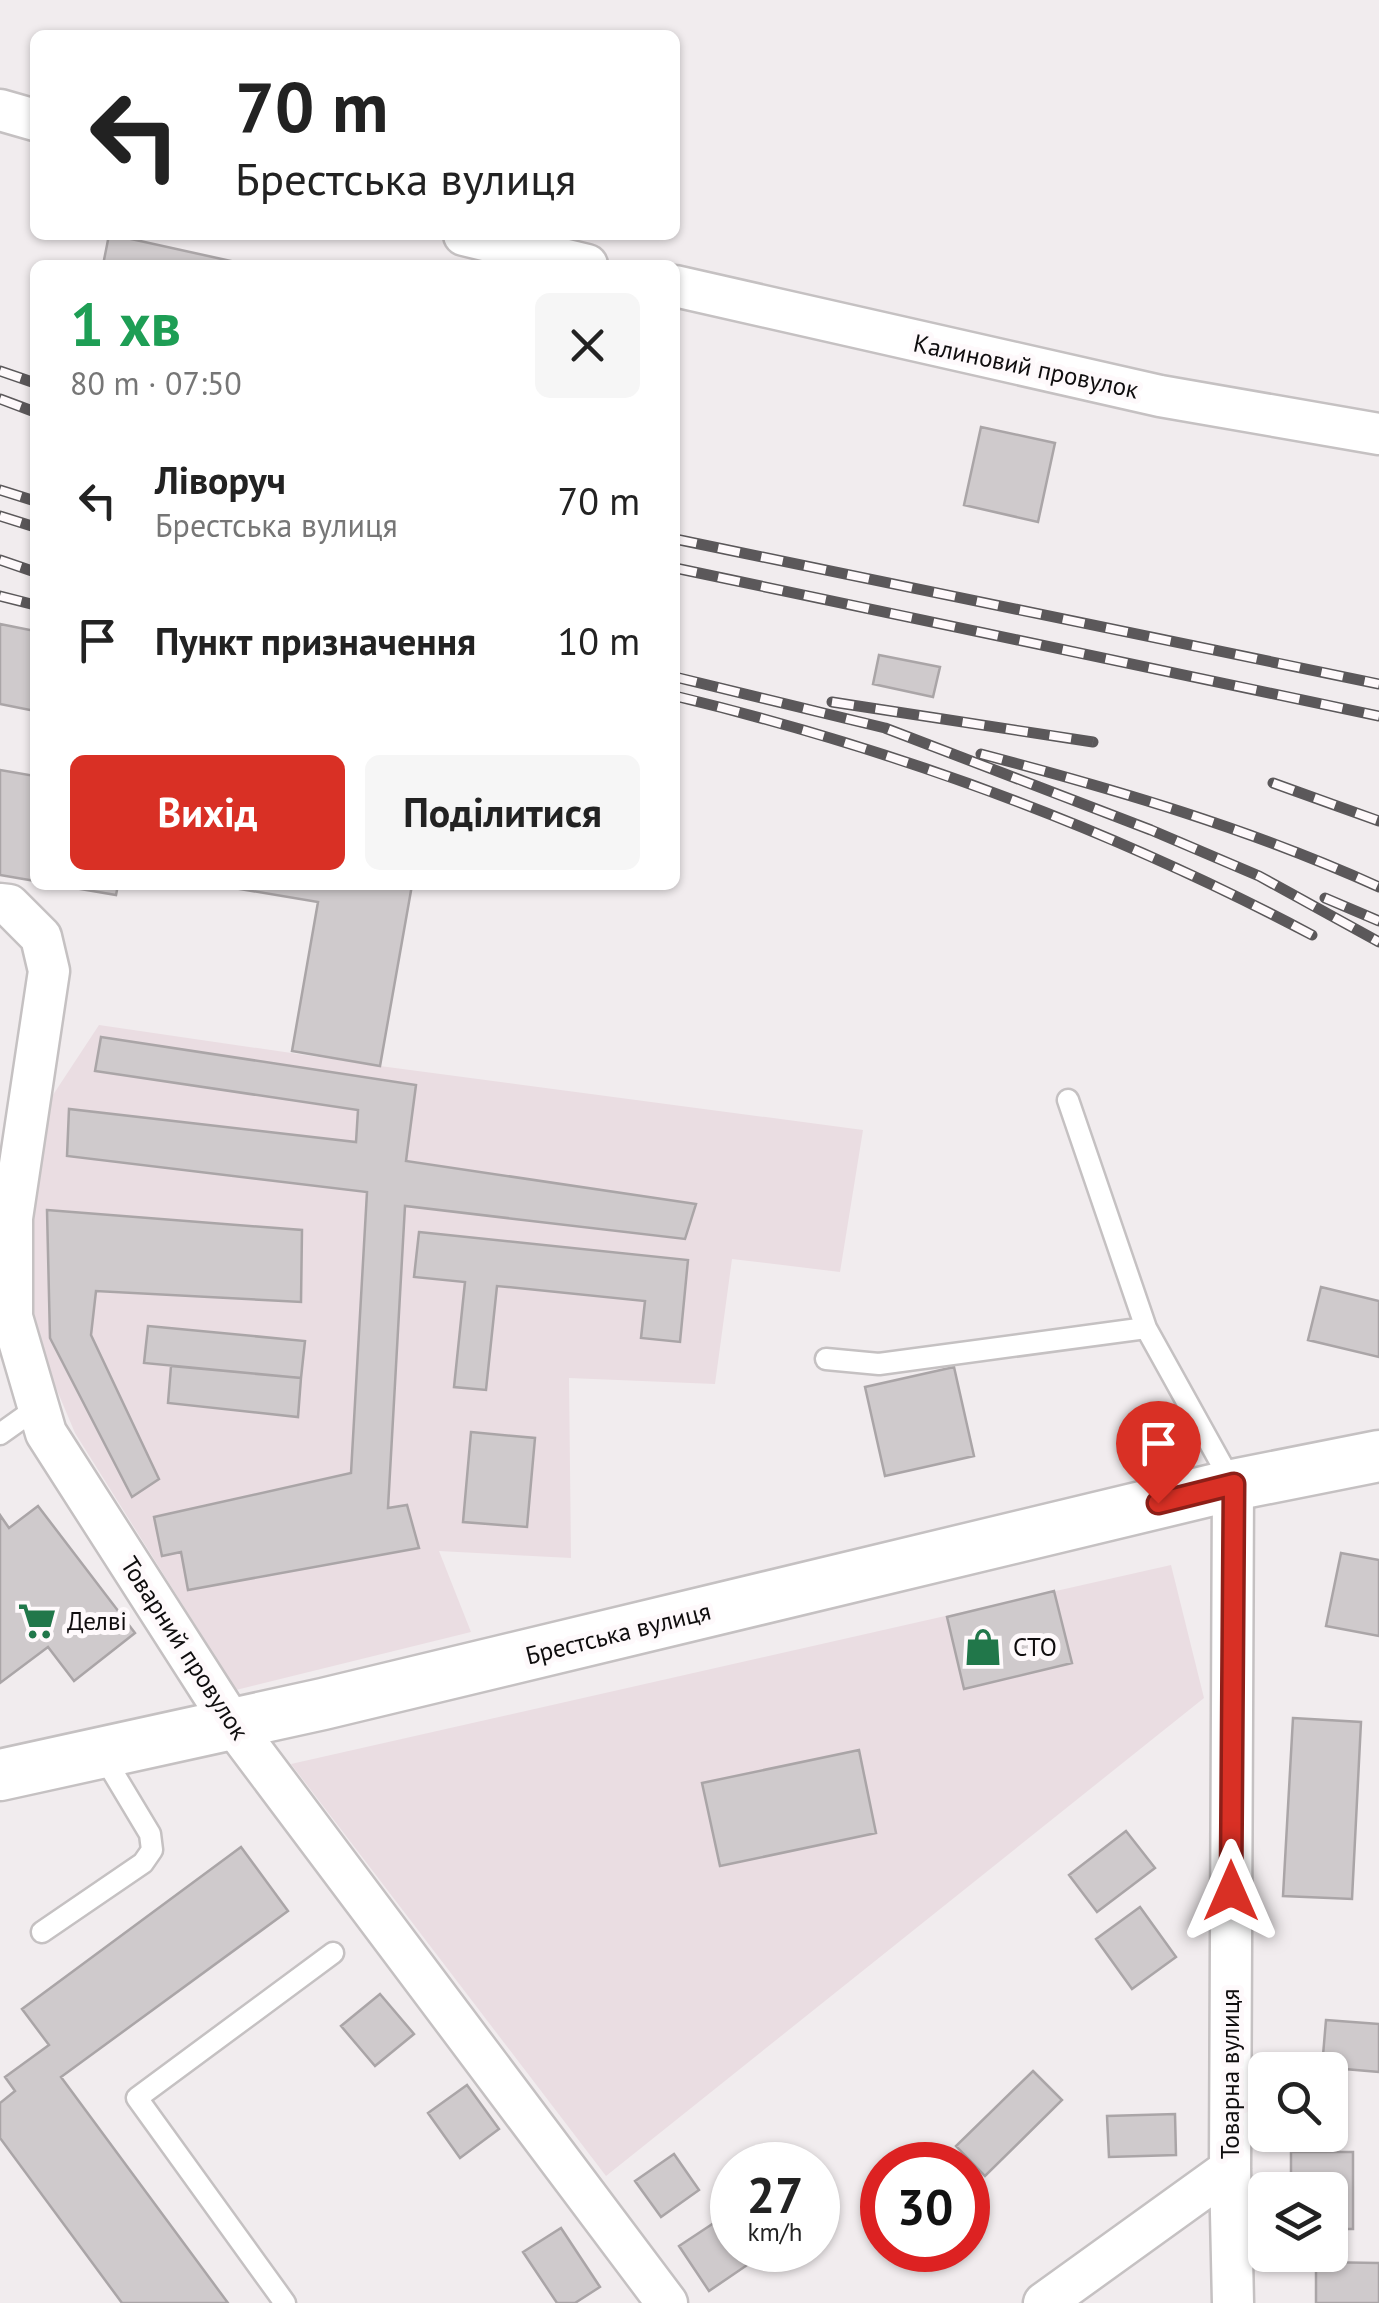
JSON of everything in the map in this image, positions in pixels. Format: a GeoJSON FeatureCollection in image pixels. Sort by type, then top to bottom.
{"type":"FeatureCollection","features":[{"type":"Feature","properties":{"kind":"street"},"geometry":{"type":"LineString","coordinates":[[0,110],[30,119]]}},
{"type":"Feature","properties":{"kind":"street"},"geometry":{"type":"LineString","coordinates":[[484,240],[566,260]]}},
{"type":"Feature","properties":{"kind":"street","name":"Калиновий провулок"},"geometry":{"type":"LineString","coordinates":[[680,287],[1160,396],[1379,434]]}},
{"type":"Feature","properties":{"kind":"street","name":"Товарний провулок"},"geometry":{"type":"LineString","coordinates":[[0,904],[9,905],[41,937],[48,971],[12,1218],[12,1317],[46,1433],[234,1726],[668,2303]]}},
{"type":"Feature","properties":{"kind":"street","name":"Брестська вулиця"},"geometry":{"type":"LineString","coordinates":[[0,1774],[234,1726],[1234,1484],[1379,1456]]}},
{"type":"Feature","properties":{"kind":"street","name":"Товарна вулиця"},"geometry":{"type":"LineString","coordinates":[[1232,2303],[1234,1484]]}},
{"type":"Feature","properties":{"kind":"street"},"geometry":{"type":"LineString","coordinates":[[1044,2303],[1230,2169]]}},
{"type":"Feature","properties":{"kind":"lane"},"geometry":{"type":"LineString","coordinates":[[1068,1100],[1146,1328],[1234,1484]]}},
{"type":"Feature","properties":{"kind":"lane"},"geometry":{"type":"LineString","coordinates":[[826,1359],[879,1364],[1146,1328]]}},
{"type":"Feature","properties":{"kind":"lane"},"geometry":{"type":"LineString","coordinates":[[0,1434],[38,1407]]}},
{"type":"Feature","properties":{"kind":"lane"},"geometry":{"type":"LineString","coordinates":[[42,1932],[143,1864],[152,1850],[150,1834],[102,1753]]}},
{"type":"Feature","properties":{"kind":"lane"},"geometry":{"type":"LineString","coordinates":[[284,2303],[137,2098],[333,1953]]}},
{"type":"Feature","properties":{"kind":"shaded area"},"geometry":{"type":"Polygon","coordinates":[[[99,1025],[863,1130],[840,1272],[732,1259],[715,1384],[569,1378],[571,1558],[439,1551],[471,1632],[236,1690],[75,1433],[35,1338],[31,1220],[47,1104],[99,1025]]]}},
{"type":"Feature","properties":{"kind":"shaded area"},"geometry":{"type":"Polygon","coordinates":[[[1171,1565],[1204,1698],[606,2176],[291,1764],[1171,1565]]]}},
{"type":"Feature","properties":{"kind":"building"},"geometry":{"type":"Polygon","coordinates":[[[108,240],[136,240],[226,260],[104,260],[108,240]]]}},
{"type":"Feature","properties":{"kind":"building"},"geometry":{"type":"Polygon","coordinates":[[[981,427],[1055,443],[1038,522],[964,505],[981,427]]]}},
{"type":"Feature","properties":{"kind":"building"},"geometry":{"type":"Polygon","coordinates":[[[0,624],[30,630],[30,710],[0,704],[0,624]]]}},
{"type":"Feature","properties":{"kind":"building"},"geometry":{"type":"Polygon","coordinates":[[[879,655],[940,667],[933,697],[873,684],[879,655]]]}},
{"type":"Feature","properties":{"kind":"building"},"geometry":{"type":"Polygon","coordinates":[[[0,770],[30,775],[30,880],[0,875],[0,770]]]}},
{"type":"Feature","properties":{"kind":"building"},"geometry":{"type":"Polygon","coordinates":[[[86,890],[117,890],[116,895],[86,890]]]}},
{"type":"Feature","properties":{"kind":"building"},"geometry":{"type":"Polygon","coordinates":[[[246,890],[411,890],[380,1066],[292,1051],[318,902],[246,890]]]}},
{"type":"Feature","properties":{"kind":"building"},"geometry":{"type":"Polygon","coordinates":[[[101,1037],[416,1085],[406,1161],[696,1204],[685,1239],[405,1206],[388,1508],[407,1505],[419,1548],[188,1590],[181,1552],[162,1556],[154,1517],[351,1473],[367,1192],[67,1156],[69,1109],[356,1142],[358,1110],[95,1071],[101,1037]]]}},
{"type":"Feature","properties":{"kind":"building"},"geometry":{"type":"Polygon","coordinates":[[[47,1210],[302,1230],[301,1302],[96,1291],[91,1335],[159,1479],[132,1497],[50,1338],[47,1210]]]}},
{"type":"Feature","properties":{"kind":"building"},"geometry":{"type":"Polygon","coordinates":[[[419,1232],[688,1260],[680,1342],[641,1338],[645,1301],[497,1286],[486,1390],[454,1387],[465,1282],[414,1277],[419,1232]]]}},
{"type":"Feature","properties":{"kind":"building"},"geometry":{"type":"Polygon","coordinates":[[[1321,1287],[1379,1301],[1379,1357],[1308,1340],[1321,1287]]]}},
{"type":"Feature","properties":{"kind":"building"},"geometry":{"type":"Polygon","coordinates":[[[148,1326],[305,1341],[301,1378],[144,1363],[148,1326]]]}},
{"type":"Feature","properties":{"kind":"building"},"geometry":{"type":"Polygon","coordinates":[[[171,1366],[301,1378],[298,1417],[168,1403],[171,1366]]]}},
{"type":"Feature","properties":{"kind":"building"},"geometry":{"type":"Polygon","coordinates":[[[954,1367],[974,1456],[885,1476],[865,1387],[954,1367]]]}},
{"type":"Feature","properties":{"kind":"building"},"geometry":{"type":"Polygon","coordinates":[[[471,1432],[535,1438],[527,1527],[463,1522],[471,1432]]]}},
{"type":"Feature","properties":{"kind":"building"},"geometry":{"type":"Polygon","coordinates":[[[38,1506],[135,1633],[74,1681],[48,1647],[0,1683],[0,1515],[9,1528],[38,1506]]]}},
{"type":"Feature","properties":{"kind":"building"},"geometry":{"type":"Polygon","coordinates":[[[1341,1553],[1379,1560],[1379,1636],[1326,1626],[1341,1553]]]}},
{"type":"Feature","properties":{"kind":"building"},"geometry":{"type":"Polygon","coordinates":[[[1054,1591],[1072,1663],[964,1689],[947,1617],[1054,1591]]]}},
{"type":"Feature","properties":{"kind":"building"},"geometry":{"type":"Polygon","coordinates":[[[1293,1718],[1361,1722],[1352,1899],[1283,1896],[1293,1718]]]}},
{"type":"Feature","properties":{"kind":"building"},"geometry":{"type":"Polygon","coordinates":[[[859,1750],[876,1833],[720,1866],[702,1783],[859,1750]]]}},
{"type":"Feature","properties":{"kind":"building"},"geometry":{"type":"Polygon","coordinates":[[[1126,1831],[1155,1868],[1097,1912],[1069,1875],[1126,1831]]]}},
{"type":"Feature","properties":{"kind":"building"},"geometry":{"type":"Polygon","coordinates":[[[241,1847],[288,1911],[61,2077],[228,2303],[122,2303],[0,2138],[0,2103],[15,2091],[5,2077],[49,2045],[22,2009],[241,1847]]]}},
{"type":"Feature","properties":{"kind":"building"},"geometry":{"type":"Polygon","coordinates":[[[1140,1907],[1176,1957],[1132,1989],[1096,1939],[1140,1907]]]}},
{"type":"Feature","properties":{"kind":"building"},"geometry":{"type":"Polygon","coordinates":[[[380,1994],[414,2034],[375,2066],[341,2026],[380,1994]]]}},
{"type":"Feature","properties":{"kind":"building"},"geometry":{"type":"Polygon","coordinates":[[[1326,2020],[1379,2024],[1379,2072],[1348,2069],[1348,2052],[1323,2052],[1326,2020]]]}},
{"type":"Feature","properties":{"kind":"building"},"geometry":{"type":"Polygon","coordinates":[[[1033,2071],[1062,2100],[990,2171],[990,2142],[960,2142],[1033,2071]]]}},
{"type":"Feature","properties":{"kind":"building"},"geometry":{"type":"Polygon","coordinates":[[[467,2085],[499,2129],[460,2158],[428,2113],[467,2085]]]}},
{"type":"Feature","properties":{"kind":"building"},"geometry":{"type":"Polygon","coordinates":[[[1175,2114],[1176,2155],[1109,2157],[1107,2116],[1175,2114]]]}},
{"type":"Feature","properties":{"kind":"building"},"geometry":{"type":"Polygon","coordinates":[[[1291,2152],[1353,2152],[1353,2229],[1348,2229],[1348,2172],[1291,2172],[1291,2152]]]}},
{"type":"Feature","properties":{"kind":"building"},"geometry":{"type":"Polygon","coordinates":[[[674,2154],[699,2190],[661,2217],[635,2181],[674,2154]]]}},
{"type":"Feature","properties":{"kind":"building"},"geometry":{"type":"Polygon","coordinates":[[[710,2226],[710,2272],[737,2272],[709,2291],[679,2246],[710,2226]]]}},
{"type":"Feature","properties":{"kind":"building"},"geometry":{"type":"Polygon","coordinates":[[[561,2228],[600,2287],[575,2303],[557,2303],[523,2252],[561,2228]]]}},
{"type":"Feature","properties":{"kind":"building"},"geometry":{"type":"Polygon","coordinates":[[[1348,2263],[1379,2263],[1379,2303],[1316,2303],[1316,2272],[1348,2272],[1348,2263]]]}},
{"type":"Feature","properties":{"kind":"railway"},"geometry":{"type":"LineString","coordinates":[[0,371],[30,381]]}},
{"type":"Feature","properties":{"kind":"railway"},"geometry":{"type":"LineString","coordinates":[[0,399],[30,410]]}},
{"type":"Feature","properties":{"kind":"railway"},"geometry":{"type":"LineString","coordinates":[[0,490],[30,499]]}},
{"type":"Feature","properties":{"kind":"railway"},"geometry":{"type":"LineString","coordinates":[[0,516],[30,525]]}},
{"type":"Feature","properties":{"kind":"railway"},"geometry":{"type":"LineString","coordinates":[[680,540],[1379,684]]}},
{"type":"Feature","properties":{"kind":"railway"},"geometry":{"type":"LineString","coordinates":[[0,560],[30,570]]}},
{"type":"Feature","properties":{"kind":"railway"},"geometry":{"type":"LineString","coordinates":[[680,569],[1379,716]]}},
{"type":"Feature","properties":{"kind":"railway"},"geometry":{"type":"LineString","coordinates":[[0,596],[30,604]]}},
{"type":"Feature","properties":{"kind":"railway"},"geometry":{"type":"LineString","coordinates":[[680,678],[885,728],[1151,830],[1259,876],[1379,942]]}},
{"type":"Feature","properties":{"kind":"railway"},"geometry":{"type":"LineString","coordinates":[[680,697],[839,741],[1001,796],[1159,860],[1312,935]]}},
{"type":"Feature","properties":{"kind":"railway"},"geometry":{"type":"LineString","coordinates":[[832,702],[1093,742]]}},
{"type":"Feature","properties":{"kind":"railway"},"geometry":{"type":"LineString","coordinates":[[981,754],[1183,812],[1379,887]]}},
{"type":"Feature","properties":{"kind":"railway"},"geometry":{"type":"LineString","coordinates":[[1273,783],[1379,821]]}},
{"type":"Feature","properties":{"kind":"railway"},"geometry":{"type":"LineString","coordinates":[[1325,898],[1379,921]]}},
{"type":"Feature","properties":{"kind":"place","name":"Делві"},"geometry":{"type":"Point","coordinates":[37,1621]}},
{"type":"Feature","properties":{"kind":"place","name":"СТО"},"geometry":{"type":"Point","coordinates":[983,1647]}},
{"type":"Feature","properties":{"kind":"route"},"geometry":{"type":"LineString","coordinates":[[1158,1503],[1234,1484],[1231,1891]]}}]}
